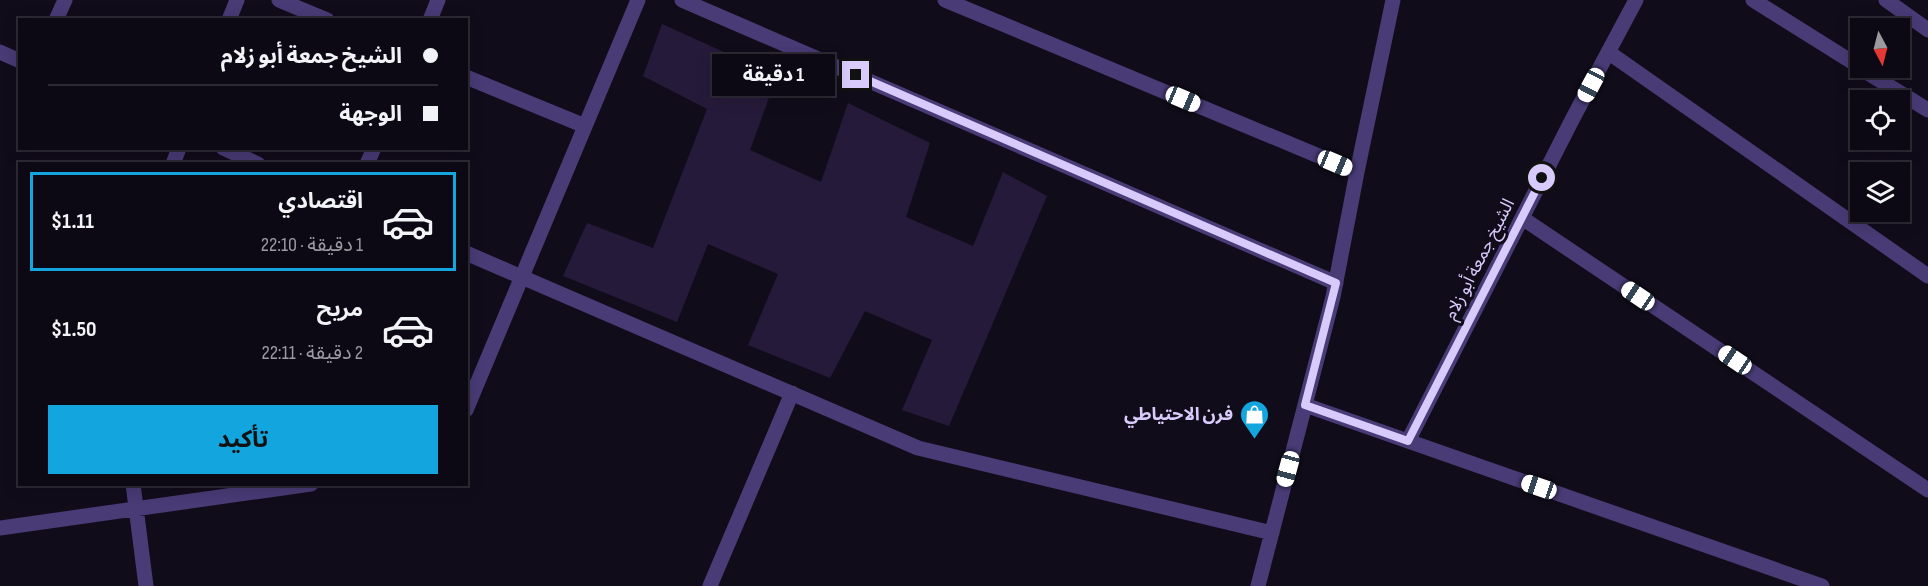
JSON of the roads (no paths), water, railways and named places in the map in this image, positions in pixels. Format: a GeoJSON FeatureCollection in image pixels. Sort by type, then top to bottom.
{"type":"FeatureCollection","features":[{"type":"Feature","properties":{"kind":"street"},"geometry":{"type":"LineString","coordinates":[[57,18],[65,0]]}},
{"type":"Feature","properties":{"kind":"street"},"geometry":{"type":"LineString","coordinates":[[230,18],[237,0]]}},
{"type":"Feature","properties":{"kind":"street"},"geometry":{"type":"LineString","coordinates":[[279,0],[322,18]]}},
{"type":"Feature","properties":{"kind":"street"},"geometry":{"type":"LineString","coordinates":[[431,18],[438,0]]}},
{"type":"Feature","properties":{"kind":"street"},"geometry":{"type":"LineString","coordinates":[[468,405],[638,0]]}},
{"type":"Feature","properties":{"kind":"street"},"geometry":{"type":"LineString","coordinates":[[682,0],[1336,283]]}},
{"type":"Feature","properties":{"kind":"street"},"geometry":{"type":"LineString","coordinates":[[945,0],[1356,172]]}},
{"type":"Feature","properties":{"kind":"street"},"geometry":{"type":"LineString","coordinates":[[1258,586],[1336,283],[1356,172],[1393,0]]}},
{"type":"Feature","properties":{"kind":"street","name":"الشيخ جمعة أبو زلام"},"geometry":{"type":"LineString","coordinates":[[1408,441],[1636,0]]}},
{"type":"Feature","properties":{"kind":"street"},"geometry":{"type":"LineString","coordinates":[[1753,0],[1850,62]]}},
{"type":"Feature","properties":{"kind":"street"},"geometry":{"type":"LineString","coordinates":[[1886,0],[1928,30]]}},
{"type":"Feature","properties":{"kind":"street"},"geometry":{"type":"LineString","coordinates":[[0,52],[18,60]]}},
{"type":"Feature","properties":{"kind":"street"},"geometry":{"type":"LineString","coordinates":[[1608,52],[1928,276]]}},
{"type":"Feature","properties":{"kind":"street"},"geometry":{"type":"LineString","coordinates":[[468,78],[585,126]]}},
{"type":"Feature","properties":{"kind":"street"},"geometry":{"type":"LineString","coordinates":[[1876,78],[1928,110]]}},
{"type":"Feature","properties":{"kind":"street"},"geometry":{"type":"LineString","coordinates":[[227,150],[254,162]]}},
{"type":"Feature","properties":{"kind":"street"},"geometry":{"type":"LineString","coordinates":[[1522,218],[1928,490]]}},
{"type":"Feature","properties":{"kind":"street"},"geometry":{"type":"LineString","coordinates":[[468,255],[918,448],[1272,533]]}},
{"type":"Feature","properties":{"kind":"street"},"geometry":{"type":"LineString","coordinates":[[710,586],[792,393]]}},
{"type":"Feature","properties":{"kind":"street"},"geometry":{"type":"LineString","coordinates":[[1305,405],[1822,586]]}},
{"type":"Feature","properties":{"kind":"street"},"geometry":{"type":"LineString","coordinates":[[133,486],[146,586]]}},
{"type":"Feature","properties":{"kind":"street"},"geometry":{"type":"LineString","coordinates":[[0,528],[297,486]]}},
{"type":"Feature","properties":{"kind":"place","name":"فرن الاحتياطي"},"geometry":{"type":"Point","coordinates":[1254,440]}}]}
